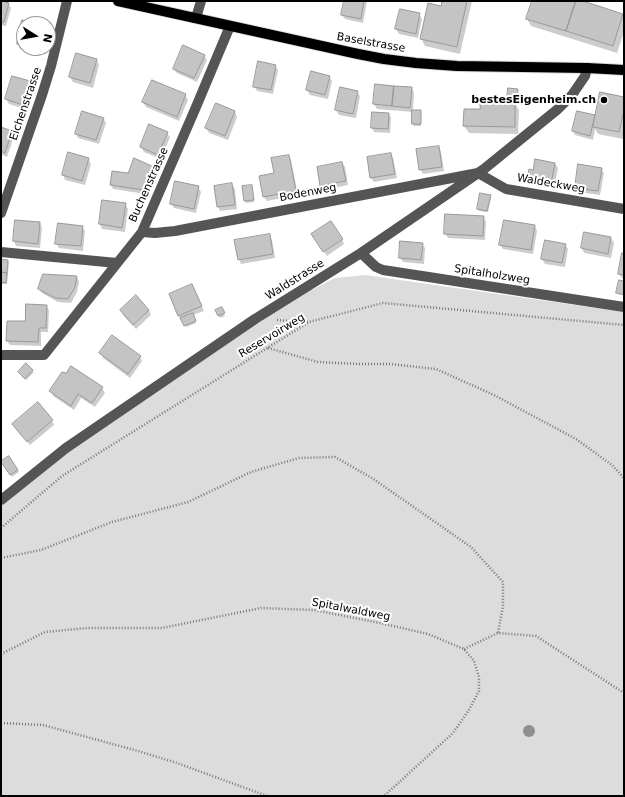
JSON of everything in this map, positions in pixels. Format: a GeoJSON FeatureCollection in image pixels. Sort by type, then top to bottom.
{"type":"FeatureCollection","features":[{"type":"Feature","properties":{"kind":"main road","name":"Baselstrasse"},"geometry":{"type":"LineString","coordinates":[[118,1],[384,59],[457,66],[624,70]]}},
{"type":"Feature","properties":{"kind":"street","name":"Eichenstrasse"},"geometry":{"type":"LineString","coordinates":[[1,213],[42,95],[51,66],[67,1]]}},
{"type":"Feature","properties":{"kind":"street"},"geometry":{"type":"LineString","coordinates":[[196,18],[201,1]]}},
{"type":"Feature","properties":{"kind":"street","name":"Buchenstrasse"},"geometry":{"type":"LineString","coordinates":[[1,355],[44,355],[142,232],[230,26]]}},
{"type":"Feature","properties":{"kind":"street","name":"Waldstrasse"},"geometry":{"type":"LineString","coordinates":[[1,500],[66,448],[255,319],[361,253],[478,174],[552,114],[572,95],[585,76],[587,68]]}},
{"type":"Feature","properties":{"kind":"street","name":"Bodenweg"},"geometry":{"type":"LineString","coordinates":[[142,232],[156,233],[175,231],[478,174]]}},
{"type":"Feature","properties":{"kind":"street","name":"Waldeckweg"},"geometry":{"type":"LineString","coordinates":[[478,174],[506,189],[624,209]]}},
{"type":"Feature","properties":{"kind":"street"},"geometry":{"type":"LineString","coordinates":[[1,252],[117,263]]}},
{"type":"Feature","properties":{"kind":"street","name":"Spitalholzweg"},"geometry":{"type":"LineString","coordinates":[[361,253],[376,267],[383,270],[624,308]]}},
{"type":"Feature","properties":{"kind":"path","name":"Reservoirweg"},"geometry":{"type":"LineString","coordinates":[[1,528],[62,476],[309,322],[383,303],[624,325]]}},
{"type":"Feature","properties":{"kind":"path"},"geometry":{"type":"LineString","coordinates":[[255,319],[309,322]]}},
{"type":"Feature","properties":{"kind":"path"},"geometry":{"type":"LineString","coordinates":[[268,348],[318,362],[390,364],[436,369],[494,395],[576,439],[612,465],[624,478]]}},
{"type":"Feature","properties":{"kind":"path"},"geometry":{"type":"LineString","coordinates":[[1,558],[41,550],[112,522],[188,502],[251,472],[299,458],[335,457],[372,478],[471,547],[503,582],[503,606],[498,633]]}},
{"type":"Feature","properties":{"kind":"path","name":"Spitalwaldweg"},"geometry":{"type":"LineString","coordinates":[[1,654],[45,632],[87,628],[162,628],[261,608],[314,610],[336,614],[428,634],[464,649]]}},
{"type":"Feature","properties":{"kind":"path"},"geometry":{"type":"LineString","coordinates":[[384,796],[453,733],[469,710],[479,691],[480,677],[474,661],[464,649],[498,633],[536,636],[624,692]]}},
{"type":"Feature","properties":{"kind":"path"},"geometry":{"type":"LineString","coordinates":[[1,724],[43,725],[177,763],[267,796]]}},
{"type":"Feature","properties":{"kind":"shaded area"},"geometry":{"type":"Polygon","coordinates":[[[365,275],[624,312],[624,796],[1,796],[1,500],[255,319],[335,278],[365,275]]]}},
{"type":"Feature","properties":{"kind":"building"},"geometry":{"type":"Polygon","coordinates":[[[1,1],[9,3],[4,22],[1,22],[1,1]]]}},
{"type":"Feature","properties":{"kind":"building"},"geometry":{"type":"Polygon","coordinates":[[[344,1],[364,1],[361,19],[341,15],[344,1]]]}},
{"type":"Feature","properties":{"kind":"building"},"geometry":{"type":"Polygon","coordinates":[[[442,1],[467,1],[457,47],[420,39],[428,3],[441,6],[442,1]]]}},
{"type":"Feature","properties":{"kind":"building"},"geometry":{"type":"Polygon","coordinates":[[[532,1],[576,1],[566,31],[526,19],[532,1]]]}},
{"type":"Feature","properties":{"kind":"building"},"geometry":{"type":"Polygon","coordinates":[[[576,1],[583,1],[623,14],[613,46],[566,31],[576,1]]]}},
{"type":"Feature","properties":{"kind":"building"},"geometry":{"type":"Polygon","coordinates":[[[400,9],[420,13],[416,34],[395,29],[400,9]]]}},
{"type":"Feature","properties":{"kind":"building"},"geometry":{"type":"Polygon","coordinates":[[[183,45],[205,55],[194,78],[173,69],[183,45]]]}},
{"type":"Feature","properties":{"kind":"building"},"geometry":{"type":"Polygon","coordinates":[[[76,53],[97,59],[90,83],[69,77],[76,53]]]}},
{"type":"Feature","properties":{"kind":"building"},"geometry":{"type":"Polygon","coordinates":[[[258,61],[276,65],[271,90],[253,87],[258,61]]]}},
{"type":"Feature","properties":{"kind":"building"},"geometry":{"type":"Polygon","coordinates":[[[311,71],[330,76],[325,95],[306,90],[311,71]]]}},
{"type":"Feature","properties":{"kind":"building"},"geometry":{"type":"Polygon","coordinates":[[[12,76],[30,81],[23,105],[5,99],[12,76]]]}},
{"type":"Feature","properties":{"kind":"building"},"geometry":{"type":"Polygon","coordinates":[[[152,80],[186,94],[177,117],[142,102],[152,80]]]}},
{"type":"Feature","properties":{"kind":"building"},"geometry":{"type":"Polygon","coordinates":[[[375,84],[394,86],[392,106],[373,104],[375,84]]]}},
{"type":"Feature","properties":{"kind":"building"},"geometry":{"type":"Polygon","coordinates":[[[394,86],[412,87],[410,108],[392,106],[394,86]]]}},
{"type":"Feature","properties":{"kind":"building"},"geometry":{"type":"Polygon","coordinates":[[[340,87],[358,91],[353,114],[335,110],[340,87]]]}},
{"type":"Feature","properties":{"kind":"building"},"geometry":{"type":"Polygon","coordinates":[[[508,88],[518,89],[517,100],[507,100],[508,88]]]}},
{"type":"Feature","properties":{"kind":"building"},"geometry":{"type":"Polygon","coordinates":[[[600,92],[624,97],[624,110],[619,132],[593,127],[600,92]]]}},
{"type":"Feature","properties":{"kind":"building"},"geometry":{"type":"Polygon","coordinates":[[[480,101],[515,102],[515,127],[463,126],[464,109],[480,109],[480,101]]]}},
{"type":"Feature","properties":{"kind":"building"},"geometry":{"type":"Polygon","coordinates":[[[216,103],[235,111],[225,136],[205,128],[216,103]]]}},
{"type":"Feature","properties":{"kind":"building"},"geometry":{"type":"Polygon","coordinates":[[[412,110],[421,110],[421,124],[412,124],[412,110]]]}},
{"type":"Feature","properties":{"kind":"building"},"geometry":{"type":"Polygon","coordinates":[[[82,111],[104,118],[96,140],[75,134],[82,111]]]}},
{"type":"Feature","properties":{"kind":"building"},"geometry":{"type":"Polygon","coordinates":[[[577,111],[595,115],[590,136],[572,131],[577,111]]]}},
{"type":"Feature","properties":{"kind":"building"},"geometry":{"type":"Polygon","coordinates":[[[372,112],[389,113],[388,129],[371,128],[372,112]]]}},
{"type":"Feature","properties":{"kind":"building"},"geometry":{"type":"Polygon","coordinates":[[[149,124],[168,132],[158,155],[140,147],[149,124]]]}},
{"type":"Feature","properties":{"kind":"building"},"geometry":{"type":"Polygon","coordinates":[[[1,127],[12,131],[5,153],[1,151],[1,127]]]}},
{"type":"Feature","properties":{"kind":"building"},"geometry":{"type":"Polygon","coordinates":[[[439,146],[442,167],[419,170],[416,149],[439,146]]]}},
{"type":"Feature","properties":{"kind":"building"},"geometry":{"type":"Polygon","coordinates":[[[68,152],[89,158],[82,181],[62,175],[68,152]]]}},
{"type":"Feature","properties":{"kind":"building"},"geometry":{"type":"Polygon","coordinates":[[[391,153],[395,174],[370,178],[367,157],[391,153]]]}},
{"type":"Feature","properties":{"kind":"building"},"geometry":{"type":"Polygon","coordinates":[[[289,155],[296,191],[263,197],[259,176],[274,173],[271,158],[289,155]]]}},
{"type":"Feature","properties":{"kind":"building"},"geometry":{"type":"Polygon","coordinates":[[[134,158],[154,167],[143,190],[110,185],[112,171],[128,173],[134,158]]]}},
{"type":"Feature","properties":{"kind":"building"},"geometry":{"type":"Polygon","coordinates":[[[535,159],[555,163],[551,185],[527,180],[529,169],[533,170],[535,159]]]}},
{"type":"Feature","properties":{"kind":"building"},"geometry":{"type":"Polygon","coordinates":[[[342,162],[346,181],[320,186],[317,167],[342,162]]]}},
{"type":"Feature","properties":{"kind":"building"},"geometry":{"type":"Polygon","coordinates":[[[578,164],[602,168],[598,191],[575,188],[578,164]]]}},
{"type":"Feature","properties":{"kind":"building"},"geometry":{"type":"Polygon","coordinates":[[[175,181],[199,186],[194,209],[170,204],[175,181]]]}},
{"type":"Feature","properties":{"kind":"building"},"geometry":{"type":"Polygon","coordinates":[[[232,183],[235,205],[217,207],[214,186],[232,183]]]}},
{"type":"Feature","properties":{"kind":"building"},"geometry":{"type":"Polygon","coordinates":[[[252,185],[254,200],[244,201],[242,186],[252,185]]]}},
{"type":"Feature","properties":{"kind":"building"},"geometry":{"type":"Polygon","coordinates":[[[480,193],[491,195],[487,211],[477,209],[480,193]]]}},
{"type":"Feature","properties":{"kind":"building"},"geometry":{"type":"Polygon","coordinates":[[[102,200],[126,203],[122,228],[99,224],[102,200]]]}},
{"type":"Feature","properties":{"kind":"building"},"geometry":{"type":"Polygon","coordinates":[[[445,214],[484,216],[483,236],[444,234],[445,214]]]}},
{"type":"Feature","properties":{"kind":"building"},"geometry":{"type":"Polygon","coordinates":[[[15,220],[40,222],[38,244],[13,241],[15,220]]]}},
{"type":"Feature","properties":{"kind":"building"},"geometry":{"type":"Polygon","coordinates":[[[504,220],[535,225],[531,250],[499,245],[504,220]]]}},
{"type":"Feature","properties":{"kind":"building"},"geometry":{"type":"Polygon","coordinates":[[[331,221],[343,239],[323,252],[311,234],[331,221]]]}},
{"type":"Feature","properties":{"kind":"building"},"geometry":{"type":"Polygon","coordinates":[[[58,223],[83,226],[81,246],[55,244],[58,223]]]}},
{"type":"Feature","properties":{"kind":"building"},"geometry":{"type":"Polygon","coordinates":[[[584,232],[611,237],[608,254],[581,248],[584,232]]]}},
{"type":"Feature","properties":{"kind":"building"},"geometry":{"type":"Polygon","coordinates":[[[270,234],[273,254],[238,260],[234,240],[270,234]]]}},
{"type":"Feature","properties":{"kind":"building"},"geometry":{"type":"Polygon","coordinates":[[[545,240],[566,244],[562,263],[541,259],[545,240]]]}},
{"type":"Feature","properties":{"kind":"building"},"geometry":{"type":"Polygon","coordinates":[[[400,241],[423,243],[421,260],[399,258],[400,241]]]}},
{"type":"Feature","properties":{"kind":"building"},"geometry":{"type":"Polygon","coordinates":[[[622,253],[624,254],[624,275],[618,274],[622,253]]]}},
{"type":"Feature","properties":{"kind":"building"},"geometry":{"type":"Polygon","coordinates":[[[1,259],[8,260],[7,273],[1,272],[1,259]]]}},
{"type":"Feature","properties":{"kind":"building"},"geometry":{"type":"Polygon","coordinates":[[[1,272],[7,273],[6,283],[1,282],[1,272]]]}},
{"type":"Feature","properties":{"kind":"building"},"geometry":{"type":"Polygon","coordinates":[[[43,274],[77,276],[75,287],[68,299],[55,298],[38,289],[43,274]]]}},
{"type":"Feature","properties":{"kind":"building"},"geometry":{"type":"Polygon","coordinates":[[[619,280],[624,281],[624,295],[616,293],[619,280]]]}},
{"type":"Feature","properties":{"kind":"building"},"geometry":{"type":"Polygon","coordinates":[[[192,284],[202,306],[178,316],[169,294],[192,284]]]}},
{"type":"Feature","properties":{"kind":"building"},"geometry":{"type":"Polygon","coordinates":[[[136,295],[149,310],[133,325],[120,310],[136,295]]]}},
{"type":"Feature","properties":{"kind":"building"},"geometry":{"type":"Polygon","coordinates":[[[26,304],[47,305],[46,328],[39,328],[38,342],[6,341],[7,321],[25,321],[26,304]]]}},
{"type":"Feature","properties":{"kind":"building"},"geometry":{"type":"Polygon","coordinates":[[[222,307],[225,313],[218,316],[215,310],[222,307]]]}},
{"type":"Feature","properties":{"kind":"building"},"geometry":{"type":"Polygon","coordinates":[[[193,313],[196,321],[184,326],[180,318],[193,313]]]}},
{"type":"Feature","properties":{"kind":"building"},"geometry":{"type":"Polygon","coordinates":[[[112,335],[141,356],[128,374],[99,353],[112,335]]]}},
{"type":"Feature","properties":{"kind":"building"},"geometry":{"type":"Polygon","coordinates":[[[26,363],[33,370],[25,379],[18,372],[26,363]]]}},
{"type":"Feature","properties":{"kind":"building"},"geometry":{"type":"Polygon","coordinates":[[[71,366],[103,387],[92,403],[78,394],[71,406],[49,391],[62,372],[66,373],[71,366]]]}},
{"type":"Feature","properties":{"kind":"building"},"geometry":{"type":"Polygon","coordinates":[[[38,402],[53,420],[27,442],[12,424],[38,402]]]}},
{"type":"Feature","properties":{"kind":"building"},"geometry":{"type":"Polygon","coordinates":[[[9,456],[18,470],[10,475],[1,462],[9,456]]]}},
{"type":"Feature","properties":{"kind":"place","name":"bestesEigenheim.ch"},"geometry":{"type":"Point","coordinates":[604,100]}}]}
